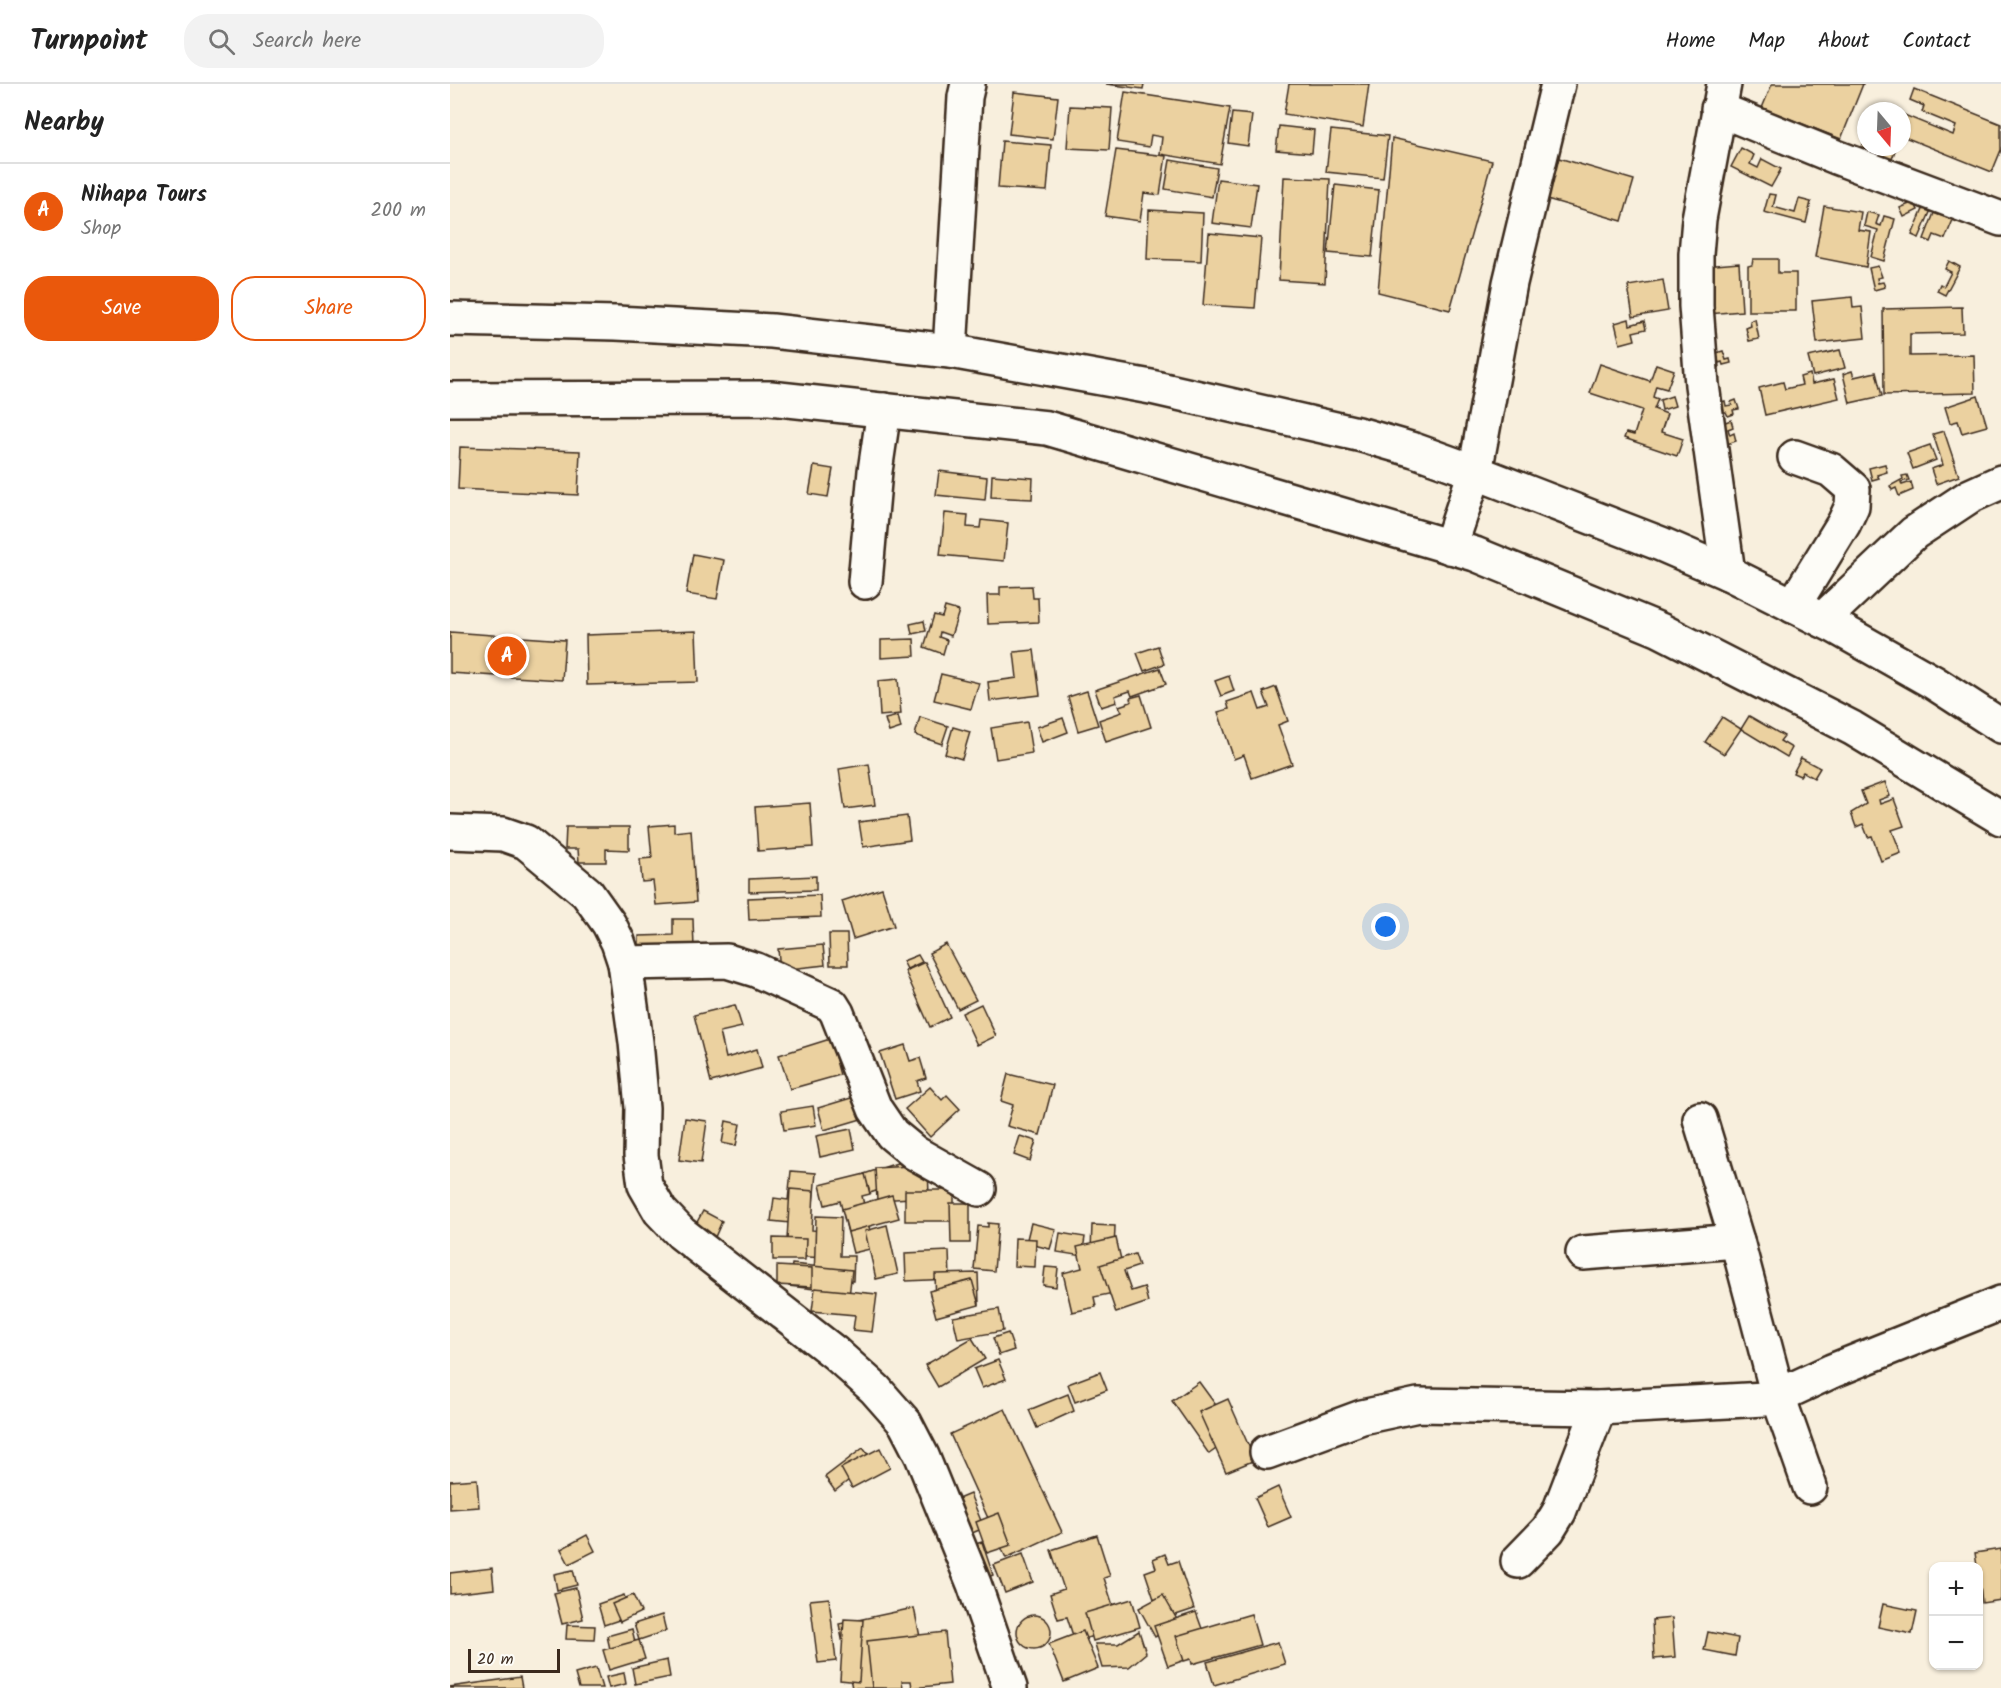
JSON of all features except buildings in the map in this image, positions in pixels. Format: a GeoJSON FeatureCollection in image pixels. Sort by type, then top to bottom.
{"type":"FeatureCollection","features":[{"type":"Feature","properties":{"kind":"main road"},"geometry":{"type":"LineString","coordinates":[[950,351],[965,97],[968,84]]}},
{"type":"Feature","properties":{"kind":"main road"},"geometry":{"type":"LineString","coordinates":[[1450,547],[1474,472],[1510,283],[1558,84]]}},
{"type":"Feature","properties":{"kind":"main road"},"geometry":{"type":"LineString","coordinates":[[1728,573],[1702,385],[1696,306],[1699,219],[1721,97],[1836,157],[2001,219]]}},
{"type":"Feature","properties":{"kind":"main road"},"geometry":{"type":"LineString","coordinates":[[450,319],[616,323],[772,331],[950,351],[1151,387],[1362,435],[1414,450],[1474,472],[1662,544],[1728,573],[1822,620],[1933,682],[2001,726]]}},
{"type":"Feature","properties":{"kind":"main road"},"geometry":{"type":"LineString","coordinates":[[450,399],[770,398],[1047,428],[1475,554],[1660,630],[1852,728],[2001,818]]}},
{"type":"Feature","properties":{"kind":"main road"},"geometry":{"type":"LineString","coordinates":[[865,582],[875,471],[884,410]]}},
{"type":"Feature","properties":{"kind":"main road"},"geometry":{"type":"LineString","coordinates":[[1793,606],[1844,523],[1852,506],[1853,489],[1831,470],[1795,457]]}},
{"type":"Feature","properties":{"kind":"main road"},"geometry":{"type":"LineString","coordinates":[[1822,620],[1914,533],[1970,496],[2001,482]]}},
{"type":"Feature","properties":{"kind":"main road"},"geometry":{"type":"LineString","coordinates":[[450,832],[502,834],[526,842],[587,893],[609,924],[625,963],[636,1041],[642,1108],[642,1155],[645,1185],[660,1211],[681,1233],[835,1353],[875,1389],[905,1423],[922,1456],[974,1584],[1010,1688]]}},
{"type":"Feature","properties":{"kind":"main road"},"geometry":{"type":"LineString","coordinates":[[625,963],[727,961],[765,974],[832,1005],[875,1109],[892,1134],[915,1153],[979,1189]]}},
{"type":"Feature","properties":{"kind":"main road"},"geometry":{"type":"LineString","coordinates":[[1700,1119],[1737,1241],[1778,1396],[1810,1487]]}},
{"type":"Feature","properties":{"kind":"main road"},"geometry":{"type":"LineString","coordinates":[[1583,1254],[1737,1241]]}},
{"type":"Feature","properties":{"kind":"main road"},"geometry":{"type":"LineString","coordinates":[[1267,1452],[1362,1417],[1418,1405],[1599,1408],[1751,1401],[1778,1396],[1832,1371],[2001,1303]]}},
{"type":"Feature","properties":{"kind":"main road"},"geometry":{"type":"LineString","coordinates":[[1518,1561],[1548,1530],[1559,1512],[1599,1408]]}},
{"type":"Feature","properties":{"kind":"place","name":"Nihapa Tours"},"geometry":{"type":"Point","coordinates":[507,656]}}]}
